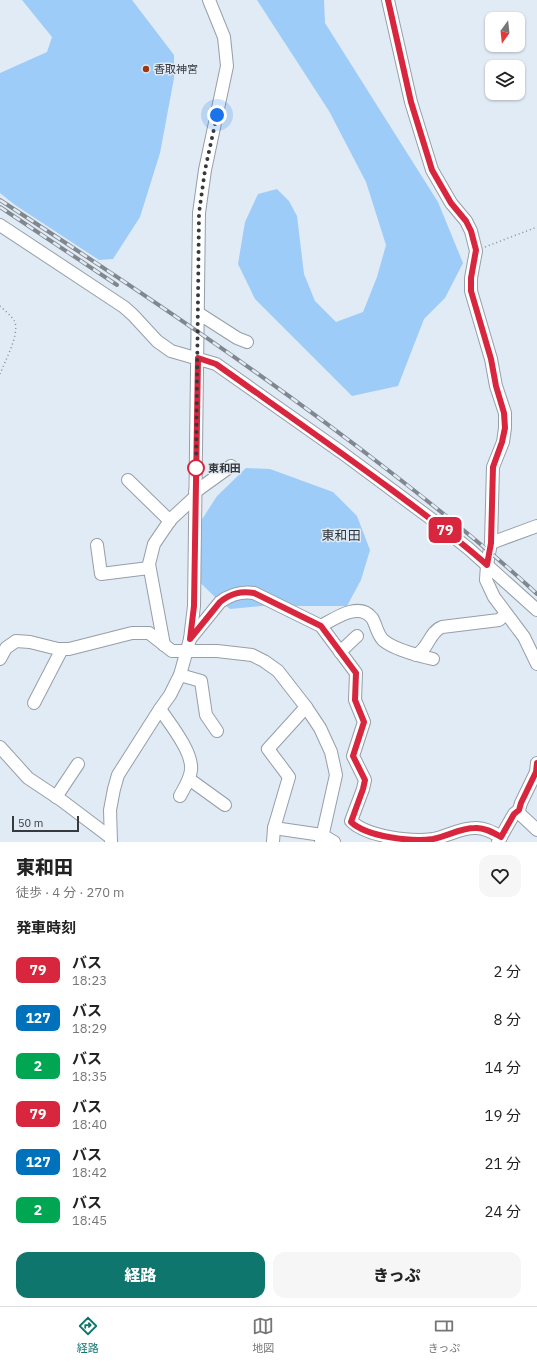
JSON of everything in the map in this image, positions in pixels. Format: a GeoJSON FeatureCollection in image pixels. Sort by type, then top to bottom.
{"type":"FeatureCollection","features":[{"type":"Feature","properties":{"kind":"street"},"geometry":{"type":"LineString","coordinates":[[110,840],[110,810],[118,775],[170,695],[180,675],[190,639],[194,606],[199,230],[202,192],[227,66],[224,37],[209,0]]}},
{"type":"Feature","properties":{"kind":"street"},"geometry":{"type":"LineString","coordinates":[[388,0],[411,102],[432,170],[451,203],[466,221],[471,231],[476,250],[471,278],[471,291],[491,359],[496,386],[504,413],[505,428],[502,442],[493,467],[491,543],[486,580],[494,597],[524,637],[537,664]]}},
{"type":"Feature","properties":{"kind":"street"},"geometry":{"type":"LineString","coordinates":[[0,224],[124,307],[157,341],[171,351],[216,364],[341,452],[469,549],[537,610]]}},
{"type":"Feature","properties":{"kind":"street"},"geometry":{"type":"LineString","coordinates":[[198,313],[237,338],[247,342]]}},
{"type":"Feature","properties":{"kind":"street"},"geometry":{"type":"LineString","coordinates":[[164,644],[149,568],[154,544],[170,521],[195,494],[231,466]]}},
{"type":"Feature","properties":{"kind":"street"},"geometry":{"type":"LineString","coordinates":[[128,480],[170,521]]}},
{"type":"Feature","properties":{"kind":"street"},"geometry":{"type":"LineString","coordinates":[[491,543],[537,526]]}},
{"type":"Feature","properties":{"kind":"street"},"geometry":{"type":"LineString","coordinates":[[97,545],[101,574],[149,568]]}},
{"type":"Feature","properties":{"kind":"street"},"geometry":{"type":"LineString","coordinates":[[190,639],[220,602],[235,593],[254,593],[321,626],[356,673],[355,700],[364,722],[353,756],[365,780],[351,822],[354,825],[377,835],[401,840],[420,841],[434,839],[463,829],[477,827],[500,839],[514,814],[519,810],[536,772],[537,763]]}},
{"type":"Feature","properties":{"kind":"street"},"geometry":{"type":"LineString","coordinates":[[321,626],[353,611],[361,612],[372,618],[382,639],[388,644],[416,655],[433,659]]}},
{"type":"Feature","properties":{"kind":"street"},"geometry":{"type":"LineString","coordinates":[[416,655],[424,649],[436,629],[499,620],[506,614]]}},
{"type":"Feature","properties":{"kind":"street"},"geometry":{"type":"LineString","coordinates":[[0,659],[6,648],[16,641],[69,649],[132,633],[149,633],[172,651],[217,651],[252,655],[278,671],[320,728],[331,752],[336,775],[322,838]]}},
{"type":"Feature","properties":{"kind":"street"},"geometry":{"type":"LineString","coordinates":[[340,652],[357,636]]}},
{"type":"Feature","properties":{"kind":"street"},"geometry":{"type":"LineString","coordinates":[[34,703],[62,648]]}},
{"type":"Feature","properties":{"kind":"street"},"geometry":{"type":"LineString","coordinates":[[180,675],[201,681],[206,715],[217,731]]}},
{"type":"Feature","properties":{"kind":"street"},"geometry":{"type":"LineString","coordinates":[[273,842],[274,828],[289,777],[268,749],[306,708]]}},
{"type":"Feature","properties":{"kind":"street"},"geometry":{"type":"LineString","coordinates":[[160,709],[182,742],[191,764],[189,779],[180,796]]}},
{"type":"Feature","properties":{"kind":"street"},"geometry":{"type":"LineString","coordinates":[[0,746],[28,778],[56,796],[110,840]]}},
{"type":"Feature","properties":{"kind":"street"},"geometry":{"type":"LineString","coordinates":[[56,796],[78,764]]}},
{"type":"Feature","properties":{"kind":"street"},"geometry":{"type":"LineString","coordinates":[[189,779],[225,805]]}},
{"type":"Feature","properties":{"kind":"street"},"geometry":{"type":"LineString","coordinates":[[519,810],[520,814],[537,830]]}},
{"type":"Feature","properties":{"kind":"street"},"geometry":{"type":"LineString","coordinates":[[274,828],[334,842]]}},
{"type":"Feature","properties":{"kind":"path"},"geometry":{"type":"LineString","coordinates":[[476,250],[537,227]]}},
{"type":"Feature","properties":{"kind":"path"},"geometry":{"type":"LineString","coordinates":[[0,306],[14,321],[16,329],[13,343],[0,374]]}},
{"type":"Feature","properties":{"kind":"shaded area"},"geometry":{"type":"Polygon","coordinates":[[[22,0],[132,0],[174,55],[174,78],[160,153],[140,217],[113,259],[99,260],[15,205],[0,193],[0,73],[47,52],[52,37],[22,0]]]}},
{"type":"Feature","properties":{"kind":"shaded area"},"geometry":{"type":"Polygon","coordinates":[[[257,0],[324,0],[325,23],[438,202],[463,263],[445,298],[424,319],[398,386],[352,396],[255,299],[238,264],[245,222],[258,194],[277,189],[289,201],[297,216],[304,274],[315,301],[336,322],[363,312],[377,277],[386,245],[366,182],[329,111],[257,0]]]}},
{"type":"Feature","properties":{"kind":"shaded area"},"geometry":{"type":"Polygon","coordinates":[[[246,468],[270,469],[333,492],[357,516],[370,550],[361,580],[347,606],[261,606],[230,609],[189,572],[199,524],[217,496],[246,468]]]}},
{"type":"Feature","properties":{"kind":"railway"},"geometry":{"type":"LineString","coordinates":[[0,200],[200,333],[297,402],[448,517],[502,562],[537,594]]}},
{"type":"Feature","properties":{"kind":"railway"},"geometry":{"type":"LineString","coordinates":[[0,207],[117,285]]}},
{"type":"Feature","properties":{"kind":"bus line","name":"79"},"geometry":{"type":"LineString","coordinates":[[388,0],[411,102],[432,170],[451,203],[466,221],[471,231],[476,250],[471,278],[471,291],[491,359],[496,386],[504,413],[505,428],[502,442],[493,467],[491,543],[487,565],[430,518],[341,452],[216,364],[198,358],[194,606],[190,639],[220,602],[235,593],[254,593],[321,626],[356,673],[355,700],[364,722],[353,756],[365,780],[351,822],[354,825],[377,835],[401,840],[420,841],[434,839],[463,829],[477,827],[501,837],[514,814],[519,810],[536,772],[537,763]]}},
{"type":"Feature","properties":{"kind":"place","name":"香取神宮"},"geometry":{"type":"Point","coordinates":[146,69]}},
{"type":"Feature","properties":{"kind":"place","name":"東和田"},"geometry":{"type":"Point","coordinates":[196,468]}},
{"type":"Feature","properties":{"kind":"district","name":"東和田"},"geometry":{"type":"Point","coordinates":[341,535]}},
{"type":"Feature","properties":{"kind":"route"},"geometry":{"type":"LineString","coordinates":[[196,468],[199,213],[205,170],[217,115]]}}]}
